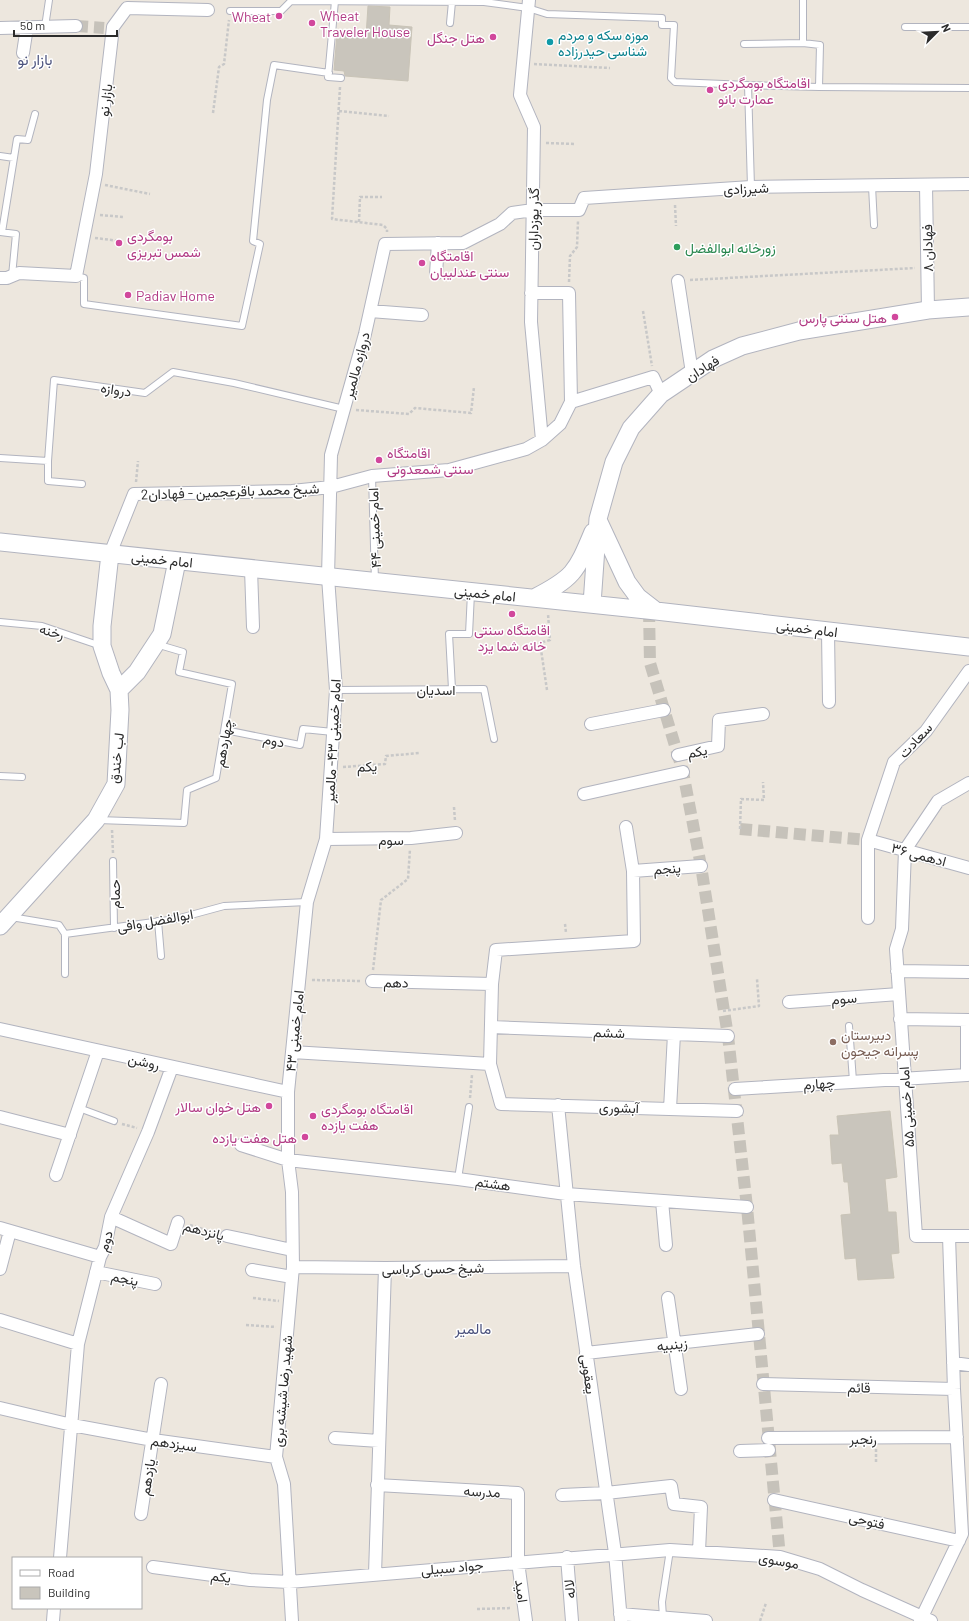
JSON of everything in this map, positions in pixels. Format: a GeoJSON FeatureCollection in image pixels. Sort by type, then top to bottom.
{"type":"FeatureCollection","features":[{"type":"Feature","properties":{"kind":"street","name":"گذر يوزداران"},"geometry":{"type":"LineString","coordinates":[[529,4],[520,95],[534,127],[531,322],[542,440]]}},
{"type":"Feature","properties":{"kind":"street","name":"بازار نو"},"geometry":{"type":"LineString","coordinates":[[76,276],[94,183],[109,27],[127,8],[208,10]]}},
{"type":"Feature","properties":{"kind":"street"},"geometry":{"type":"LineString","coordinates":[[0,28],[76,26]]}},
{"type":"Feature","properties":{"kind":"street"},"geometry":{"type":"LineString","coordinates":[[23,53],[27,27]]}},
{"type":"Feature","properties":{"kind":"street","name":"شیرزادی"},"geometry":{"type":"LineString","coordinates":[[579,210],[584,198],[751,187],[969,184]]}},
{"type":"Feature","properties":{"kind":"street","name":"فهادان ۸"},"geometry":{"type":"LineString","coordinates":[[926,185],[928,310]]}},
{"type":"Feature","properties":{"kind":"street"},"geometry":{"type":"LineString","coordinates":[[386,244],[463,243],[500,224],[512,213],[533,210],[579,210]]}},
{"type":"Feature","properties":{"kind":"street"},"geometry":{"type":"LineString","coordinates":[[436,274],[438,243]]}},
{"type":"Feature","properties":{"kind":"street","name":"دروازه مالمیر"},"geometry":{"type":"LineString","coordinates":[[328,577],[331,455],[370,311],[386,244]]}},
{"type":"Feature","properties":{"kind":"street"},"geometry":{"type":"LineString","coordinates":[[6,277],[19,273],[76,276]]}},
{"type":"Feature","properties":{"kind":"street"},"geometry":{"type":"LineString","coordinates":[[678,281],[692,373]]}},
{"type":"Feature","properties":{"kind":"street"},"geometry":{"type":"LineString","coordinates":[[531,293],[569,293],[571,402],[653,377],[661,394]]}},
{"type":"Feature","properties":{"kind":"street","name":"فهادان"},"geometry":{"type":"LineString","coordinates":[[592,604],[598,519],[614,462],[631,428],[661,394],[720,356],[742,346],[769,338],[799,331],[928,310],[969,307]]}},
{"type":"Feature","properties":{"kind":"street"},"geometry":{"type":"LineString","coordinates":[[370,311],[422,315]]}},
{"type":"Feature","properties":{"kind":"street","name":"شیخ محمد باقرعجمین - فهادان2"},"geometry":{"type":"LineString","coordinates":[[110,554],[134,494],[292,491],[331,487],[372,476],[449,470],[526,449],[542,440],[560,424],[571,402]]}},
{"type":"Feature","properties":{"kind":"street"},"geometry":{"type":"LineString","coordinates":[[541,599],[566,580],[579,565],[598,519]]}},
{"type":"Feature","properties":{"kind":"street"},"geometry":{"type":"LineString","coordinates":[[598,519],[626,582],[634,593],[656,611]]}},
{"type":"Feature","properties":{"kind":"street","name":"امام خمینی"},"geometry":{"type":"LineString","coordinates":[[0,542],[592,604],[969,647]]}},
{"type":"Feature","properties":{"kind":"street","name":"لب خندق"},"geometry":{"type":"LineString","coordinates":[[5,921],[104,820],[116,784],[120,710],[119,690],[110,673],[102,646],[102,626],[110,554]]}},
{"type":"Feature","properties":{"kind":"street"},"geometry":{"type":"LineString","coordinates":[[119,690],[137,672],[162,634],[177,561]]}},
{"type":"Feature","properties":{"kind":"street"},"geometry":{"type":"LineString","coordinates":[[251,569],[253,627]]}},
{"type":"Feature","properties":{"kind":"street","name":"امام خمینی ۴۳- مالمیر"},"geometry":{"type":"LineString","coordinates":[[307,902],[326,839],[331,768],[336,690],[328,577]]}},
{"type":"Feature","properties":{"kind":"street"},"geometry":{"type":"LineString","coordinates":[[828,631],[829,702]]}},
{"type":"Feature","properties":{"kind":"street","name":"سعادت"},"geometry":{"type":"LineString","coordinates":[[868,918],[868,840],[894,762],[926,731],[969,671]]}},
{"type":"Feature","properties":{"kind":"street"},"geometry":{"type":"LineString","coordinates":[[591,724],[664,710]]}},
{"type":"Feature","properties":{"kind":"street","name":"یکم"},"geometry":{"type":"LineString","coordinates":[[678,755],[718,746],[719,720],[763,714]]}},
{"type":"Feature","properties":{"kind":"street","name":"یکم"},"geometry":{"type":"LineString","coordinates":[[584,794],[683,772]]}},
{"type":"Feature","properties":{"kind":"street"},"geometry":{"type":"LineString","coordinates":[[905,850],[938,801],[969,783]]}},
{"type":"Feature","properties":{"kind":"street"},"geometry":{"type":"LineString","coordinates":[[292,1052],[490,1064],[492,984],[496,950],[634,941],[633,871],[626,827]]}},
{"type":"Feature","properties":{"kind":"street","name":"سوم"},"geometry":{"type":"LineString","coordinates":[[326,839],[411,838],[456,834]]}},
{"type":"Feature","properties":{"kind":"street","name":"ادهمی ۳۶"},"geometry":{"type":"LineString","coordinates":[[868,840],[969,868]]}},
{"type":"Feature","properties":{"kind":"street","name":"امام خمینی ۵۵"},"geometry":{"type":"LineString","coordinates":[[905,850],[902,929],[896,949],[916,1236],[948,1236]]}},
{"type":"Feature","properties":{"kind":"street","name":"پنجم"},"geometry":{"type":"LineString","coordinates":[[633,871],[701,866]]}},
{"type":"Feature","properties":{"kind":"street","name":"امام خمینی ۴۳"},"geometry":{"type":"LineString","coordinates":[[288,1160],[288,1092],[307,902]]}},
{"type":"Feature","properties":{"kind":"street"},"geometry":{"type":"LineString","coordinates":[[897,971],[969,972]]}},
{"type":"Feature","properties":{"kind":"street","name":"دهم"},"geometry":{"type":"LineString","coordinates":[[372,981],[492,984]]}},
{"type":"Feature","properties":{"kind":"street","name":"سوم"},"geometry":{"type":"LineString","coordinates":[[789,1002],[899,994]]}},
{"type":"Feature","properties":{"kind":"street"},"geometry":{"type":"LineString","coordinates":[[900,1019],[968,1020],[967,1075],[904,1078]]}},
{"type":"Feature","properties":{"kind":"street","name":"ششم"},"geometry":{"type":"LineString","coordinates":[[491,1027],[728,1036]]}},
{"type":"Feature","properties":{"kind":"street","name":"روشن"},"geometry":{"type":"LineString","coordinates":[[0,1029],[288,1092]]}},
{"type":"Feature","properties":{"kind":"street"},"geometry":{"type":"LineString","coordinates":[[670,1109],[674,1034]]}},
{"type":"Feature","properties":{"kind":"street"},"geometry":{"type":"LineString","coordinates":[[56,1175],[98,1051]]}},
{"type":"Feature","properties":{"kind":"street","name":"آبشوری"},"geometry":{"type":"LineString","coordinates":[[490,1064],[501,1104],[737,1111]]}},
{"type":"Feature","properties":{"kind":"street","name":"دوم"},"geometry":{"type":"LineString","coordinates":[[60,1557],[78,1344],[100,1257],[105,1247],[111,1217],[148,1132],[172,1067]]}},
{"type":"Feature","properties":{"kind":"street","name":"چهارم"},"geometry":{"type":"LineString","coordinates":[[735,1089],[904,1078]]}},
{"type":"Feature","properties":{"kind":"street","name":"یعقوبی"},"geometry":{"type":"LineString","coordinates":[[558,1105],[574,1266],[615,1553],[620,1617]]}},
{"type":"Feature","properties":{"kind":"street"},"geometry":{"type":"LineString","coordinates":[[0,1117],[70,1136]]}},
{"type":"Feature","properties":{"kind":"street","name":"هشتم"},"geometry":{"type":"LineString","coordinates":[[241,1145],[288,1160],[458,1179],[566,1194],[747,1207]]}},
{"type":"Feature","properties":{"kind":"street","name":"شهید رضا شیشه بری"},"geometry":{"type":"LineString","coordinates":[[288,1160],[292,1192],[292,1272],[276,1457],[284,1484],[292,1621]]}},
{"type":"Feature","properties":{"kind":"street"},"geometry":{"type":"LineString","coordinates":[[662,1201],[666,1245]]}},
{"type":"Feature","properties":{"kind":"street","name":"پانزدهم"},"geometry":{"type":"LineString","coordinates":[[111,1217],[171,1244],[178,1222]]}},
{"type":"Feature","properties":{"kind":"street"},"geometry":{"type":"LineString","coordinates":[[0,1269],[5,1230],[100,1257]]}},
{"type":"Feature","properties":{"kind":"street","name":"پانزدهم"},"geometry":{"type":"LineString","coordinates":[[227,1236],[292,1250]]}},
{"type":"Feature","properties":{"kind":"street"},"geometry":{"type":"LineString","coordinates":[[925,1620],[962,1534],[965,1516],[957,1438],[954,1389],[948,1236],[969,1236]]}},
{"type":"Feature","properties":{"kind":"street","name":"شیخ حسن کرباسی"},"geometry":{"type":"LineString","coordinates":[[252,1270],[292,1272],[385,1268],[574,1266]]}},
{"type":"Feature","properties":{"kind":"street"},"geometry":{"type":"LineString","coordinates":[[375,1574],[385,1268]]}},
{"type":"Feature","properties":{"kind":"street","name":"پنجم"},"geometry":{"type":"LineString","coordinates":[[96,1272],[155,1284]]}},
{"type":"Feature","properties":{"kind":"street"},"geometry":{"type":"LineString","coordinates":[[668,1298],[681,1389]]}},
{"type":"Feature","properties":{"kind":"street"},"geometry":{"type":"LineString","coordinates":[[0,1320],[78,1344]]}},
{"type":"Feature","properties":{"kind":"street","name":"زینبیه"},"geometry":{"type":"LineString","coordinates":[[586,1353],[758,1334]]}},
{"type":"Feature","properties":{"kind":"street"},"geometry":{"type":"LineString","coordinates":[[953,1362],[969,1365]]}},
{"type":"Feature","properties":{"kind":"street","name":"یازدهم"},"geometry":{"type":"LineString","coordinates":[[141,1514],[160,1384]]}},
{"type":"Feature","properties":{"kind":"street","name":"قائم"},"geometry":{"type":"LineString","coordinates":[[763,1384],[954,1389]]}},
{"type":"Feature","properties":{"kind":"street","name":"سیزدهم"},"geometry":{"type":"LineString","coordinates":[[0,1408],[72,1425],[153,1440],[276,1457]]}},
{"type":"Feature","properties":{"kind":"street"},"geometry":{"type":"LineString","coordinates":[[335,1438],[379,1442]]}},
{"type":"Feature","properties":{"kind":"street","name":"رنجبر"},"geometry":{"type":"LineString","coordinates":[[768,1438],[957,1438]]}},
{"type":"Feature","properties":{"kind":"street"},"geometry":{"type":"LineString","coordinates":[[740,1451],[770,1450]]}},
{"type":"Feature","properties":{"kind":"street","name":"مدرسه"},"geometry":{"type":"LineString","coordinates":[[377,1485],[518,1493],[518,1562]]}},
{"type":"Feature","properties":{"kind":"street"},"geometry":{"type":"LineString","coordinates":[[562,1495],[606,1493],[671,1486],[674,1504],[701,1507],[699,1552]]}},
{"type":"Feature","properties":{"kind":"street","name":"فتوحی"},"geometry":{"type":"LineString","coordinates":[[774,1500],[959,1541]]}},
{"type":"Feature","properties":{"kind":"street","name":"موسوی"},"geometry":{"type":"LineString","coordinates":[[615,1553],[670,1550],[780,1557],[820,1569],[925,1620]]}},
{"type":"Feature","properties":{"kind":"street","name":"جواد سبیلی"},"geometry":{"type":"LineString","coordinates":[[289,1582],[615,1553]]}},
{"type":"Feature","properties":{"kind":"street","name":"لاله"},"geometry":{"type":"LineString","coordinates":[[567,1558],[572,1621]]}},
{"type":"Feature","properties":{"kind":"street","name":"امید"},"geometry":{"type":"LineString","coordinates":[[518,1562],[526,1621]]}},
{"type":"Feature","properties":{"kind":"street","name":"یکم"},"geometry":{"type":"LineString","coordinates":[[153,1567],[250,1580],[289,1582]]}},
{"type":"Feature","properties":{"kind":"street"},"geometry":{"type":"LineString","coordinates":[[53,1621],[54,1609]]}},
{"type":"Feature","properties":{"kind":"street"},"geometry":{"type":"LineString","coordinates":[[620,1617],[663,1617],[706,1621]]}},
{"type":"Feature","properties":{"kind":"lane"},"geometry":{"type":"LineString","coordinates":[[45,27],[49,0]]}},
{"type":"Feature","properties":{"kind":"lane"},"geometry":{"type":"LineString","coordinates":[[803,0],[803,43]]}},
{"type":"Feature","properties":{"kind":"lane"},"geometry":{"type":"LineString","coordinates":[[230,11],[281,11],[291,1],[484,2],[529,4],[547,14],[662,18],[662,25],[674,25],[671,78],[675,82],[819,87],[969,88]]}},
{"type":"Feature","properties":{"kind":"lane"},"geometry":{"type":"LineString","coordinates":[[335,1],[328,77],[341,78]]}},
{"type":"Feature","properties":{"kind":"lane"},"geometry":{"type":"LineString","coordinates":[[450,23],[452,2]]}},
{"type":"Feature","properties":{"kind":"lane"},"geometry":{"type":"LineString","coordinates":[[905,27],[969,27]]}},
{"type":"Feature","properties":{"kind":"lane"},"geometry":{"type":"LineString","coordinates":[[744,44],[803,43],[820,45],[819,87]]}},
{"type":"Feature","properties":{"kind":"lane"},"geometry":{"type":"LineString","coordinates":[[76,276],[84,278],[84,304],[242,326],[260,244],[253,241],[267,100],[274,65],[329,73]]}},
{"type":"Feature","properties":{"kind":"lane"},"geometry":{"type":"LineString","coordinates":[[748,85],[751,187]]}},
{"type":"Feature","properties":{"kind":"lane"},"geometry":{"type":"LineString","coordinates":[[6,277],[16,234],[1,232],[17,139],[28,140],[35,114]]}},
{"type":"Feature","properties":{"kind":"lane"},"geometry":{"type":"LineString","coordinates":[[0,156],[14,158]]}},
{"type":"Feature","properties":{"kind":"lane"},"geometry":{"type":"LineString","coordinates":[[872,186],[874,225]]}},
{"type":"Feature","properties":{"kind":"lane","name":"دروازه"},"geometry":{"type":"LineString","coordinates":[[48,461],[54,380],[145,393],[173,372],[234,383],[344,409]]}},
{"type":"Feature","properties":{"kind":"lane"},"geometry":{"type":"LineString","coordinates":[[0,458],[48,461],[48,482],[82,484]]}},
{"type":"Feature","properties":{"kind":"lane","name":"امام خمینی ۴۴"},"geometry":{"type":"LineString","coordinates":[[372,476],[375,581]]}},
{"type":"Feature","properties":{"kind":"lane"},"geometry":{"type":"LineString","coordinates":[[452,690],[449,634],[469,634],[471,592]]}},
{"type":"Feature","properties":{"kind":"lane","name":"رخنه"},"geometry":{"type":"LineString","coordinates":[[0,622],[42,626],[102,646]]}},
{"type":"Feature","properties":{"kind":"lane","name":"چهاردهم"},"geometry":{"type":"LineString","coordinates":[[104,820],[184,823],[186,790],[216,778],[232,684],[178,672],[183,652],[156,644]]}},
{"type":"Feature","properties":{"kind":"lane","name":"اسدیان"},"geometry":{"type":"LineString","coordinates":[[336,690],[484,689],[494,738]]}},
{"type":"Feature","properties":{"kind":"lane","name":"دوم"},"geometry":{"type":"LineString","coordinates":[[225,730],[300,745],[303,729],[333,732]]}},
{"type":"Feature","properties":{"kind":"lane"},"geometry":{"type":"LineString","coordinates":[[0,776],[22,777]]}},
{"type":"Feature","properties":{"kind":"lane","name":"حمام"},"geometry":{"type":"LineString","coordinates":[[113,861],[114,928]]}},
{"type":"Feature","properties":{"kind":"lane","name":"ابوالفضل وافی"},"geometry":{"type":"LineString","coordinates":[[65,934],[176,919],[224,906],[307,902]]}},
{"type":"Feature","properties":{"kind":"lane"},"geometry":{"type":"LineString","coordinates":[[5,921],[59,925],[65,934],[65,974]]}},
{"type":"Feature","properties":{"kind":"lane"},"geometry":{"type":"LineString","coordinates":[[158,921],[161,956]]}},
{"type":"Feature","properties":{"kind":"lane"},"geometry":{"type":"LineString","coordinates":[[849,1026],[853,1081]]}},
{"type":"Feature","properties":{"kind":"lane"},"geometry":{"type":"LineString","coordinates":[[458,1179],[469,1107]]}},
{"type":"Feature","properties":{"kind":"lane"},"geometry":{"type":"LineString","coordinates":[[79,1108],[114,1121]]}},
{"type":"Feature","properties":{"kind":"lane"},"geometry":{"type":"LineString","coordinates":[[663,1617],[662,1602],[670,1550]]}},
{"type":"Feature","properties":{"kind":"path"},"geometry":{"type":"LineString","coordinates":[[213,113],[218,67],[224,64],[230,11]]}},
{"type":"Feature","properties":{"kind":"path"},"geometry":{"type":"LineString","coordinates":[[523,63],[610,68]]}},
{"type":"Feature","properties":{"kind":"path"},"geometry":{"type":"LineString","coordinates":[[341,78],[332,219],[383,225],[387,229],[386,244]]}},
{"type":"Feature","properties":{"kind":"path"},"geometry":{"type":"LineString","coordinates":[[338,111],[389,116]]}},
{"type":"Feature","properties":{"kind":"path"},"geometry":{"type":"LineString","coordinates":[[534,142],[576,144]]}},
{"type":"Feature","properties":{"kind":"path"},"geometry":{"type":"LineString","coordinates":[[94,183],[150,194]]}},
{"type":"Feature","properties":{"kind":"path"},"geometry":{"type":"LineString","coordinates":[[675,192],[676,226]]}},
{"type":"Feature","properties":{"kind":"path"},"geometry":{"type":"LineString","coordinates":[[359,222],[360,197],[382,197]]}},
{"type":"Feature","properties":{"kind":"path"},"geometry":{"type":"LineString","coordinates":[[569,293],[570,256],[577,247],[579,210]]}},
{"type":"Feature","properties":{"kind":"path"},"geometry":{"type":"LineString","coordinates":[[89,214],[124,217]]}},
{"type":"Feature","properties":{"kind":"path"},"geometry":{"type":"LineString","coordinates":[[84,236],[120,241]]}},
{"type":"Feature","properties":{"kind":"path"},"geometry":{"type":"LineString","coordinates":[[678,281],[927,268]]}},
{"type":"Feature","properties":{"kind":"path"},"geometry":{"type":"LineString","coordinates":[[643,311],[653,377]]}},
{"type":"Feature","properties":{"kind":"path"},"geometry":{"type":"LineString","coordinates":[[344,409],[409,414],[415,408],[471,413],[474,387]]}},
{"type":"Feature","properties":{"kind":"path"},"geometry":{"type":"LineString","coordinates":[[134,494],[138,461]]}},
{"type":"Feature","properties":{"kind":"path"},"geometry":{"type":"LineString","coordinates":[[541,599],[550,640],[540,643],[547,690]]}},
{"type":"Feature","properties":{"kind":"path","name":"یکم"},"geometry":{"type":"LineString","coordinates":[[331,768],[385,764],[386,756],[419,754]]}},
{"type":"Feature","properties":{"kind":"path"},"geometry":{"type":"LineString","coordinates":[[740,829],[741,799],[764,800],[763,782]]}},
{"type":"Feature","properties":{"kind":"path"},"geometry":{"type":"LineString","coordinates":[[104,820],[113,861]]}},
{"type":"Feature","properties":{"kind":"path"},"geometry":{"type":"LineString","coordinates":[[372,981],[380,900],[408,879],[411,838]]}},
{"type":"Feature","properties":{"kind":"path"},"geometry":{"type":"LineString","coordinates":[[724,1011],[759,1006],[757,979]]}},
{"type":"Feature","properties":{"kind":"path","name":"دهم"},"geometry":{"type":"LineString","coordinates":[[299,980],[372,981]]}},
{"type":"Feature","properties":{"kind":"path"},"geometry":{"type":"LineString","coordinates":[[469,1107],[473,1063]]}},
{"type":"Feature","properties":{"kind":"path"},"geometry":{"type":"LineString","coordinates":[[114,1121],[148,1132]]}},
{"type":"Feature","properties":{"kind":"path","name":"پانزدهم"},"geometry":{"type":"LineString","coordinates":[[178,1222],[227,1236]]}},
{"type":"Feature","properties":{"kind":"path"},"geometry":{"type":"LineString","coordinates":[[253,1298],[289,1303]]}},
{"type":"Feature","properties":{"kind":"path"},"geometry":{"type":"LineString","coordinates":[[246,1325],[287,1328]]}},
{"type":"Feature","properties":{"kind":"path"},"geometry":{"type":"LineString","coordinates":[[760,1621],[766,1603]]}},
{"type":"Feature","properties":{"kind":"path"},"geometry":{"type":"LineString","coordinates":[[477,1609],[525,1608]]}},
{"type":"Feature","properties":{"kind":"building"},"geometry":{"type":"Polygon","coordinates":[[[368,6],[390,7],[389,25],[412,27],[408,81],[345,76],[344,71],[334,70],[337,34],[366,36],[368,6]]]}},
{"type":"Feature","properties":{"kind":"building"},"geometry":{"type":"Polygon","coordinates":[[[890,1111],[897,1177],[885,1179],[888,1212],[896,1212],[899,1253],[891,1254],[894,1278],[858,1280],[856,1258],[845,1259],[841,1215],[851,1214],[848,1182],[844,1182],[842,1163],[832,1164],[830,1135],[839,1135],[837,1116],[890,1111]]]}},
{"type":"Feature","properties":{"kind":"tunnel"},"geometry":{"type":"LineString","coordinates":[[76,26],[104,28]]}},
{"type":"Feature","properties":{"kind":"tunnel"},"geometry":{"type":"LineString","coordinates":[[649,610],[650,663],[683,772],[701,866],[728,1036],[747,1207],[780,1557]]}},
{"type":"Feature","properties":{"kind":"tunnel"},"geometry":{"type":"LineString","coordinates":[[740,829],[868,840]]}},
{"type":"Feature","properties":{"kind":"place","name":"Wheat"},"geometry":{"type":"Point","coordinates":[279,16]}},
{"type":"Feature","properties":{"kind":"place","name":"Wheat Traveler House"},"geometry":{"type":"Point","coordinates":[312,23]}},
{"type":"Feature","properties":{"kind":"place","name":"هتل جنگل"},"geometry":{"type":"Point","coordinates":[493,37]}},
{"type":"Feature","properties":{"kind":"place","name":"موزه سکه و مردم شناسی حیدرزاده"},"geometry":{"type":"Point","coordinates":[550,42]}},
{"type":"Feature","properties":{"kind":"place","name":"اقامتگاه بومگردی عمارت بانو"},"geometry":{"type":"Point","coordinates":[710,90]}},
{"type":"Feature","properties":{"kind":"place","name":"بومگردی شمس تبریزی"},"geometry":{"type":"Point","coordinates":[119,243]}},
{"type":"Feature","properties":{"kind":"place","name":"زورخانه ابوالفضل"},"geometry":{"type":"Point","coordinates":[677,247]}},
{"type":"Feature","properties":{"kind":"place","name":"اقامتگاه سنتی عندلیبان"},"geometry":{"type":"Point","coordinates":[422,263]}},
{"type":"Feature","properties":{"kind":"place","name":"Padiav Home"},"geometry":{"type":"Point","coordinates":[128,295]}},
{"type":"Feature","properties":{"kind":"place","name":"هتل سنتی پارس"},"geometry":{"type":"Point","coordinates":[895,317]}},
{"type":"Feature","properties":{"kind":"place","name":"اقامتگاه سنتی شمعدونی"},"geometry":{"type":"Point","coordinates":[379,460]}},
{"type":"Feature","properties":{"kind":"place","name":"اقامتگاه سنتی خانه شما یزد"},"geometry":{"type":"Point","coordinates":[512,614]}},
{"type":"Feature","properties":{"kind":"place","name":"دبیرستان پسرانه جیحون"},"geometry":{"type":"Point","coordinates":[833,1042]}},
{"type":"Feature","properties":{"kind":"place","name":"هتل خوان سالار"},"geometry":{"type":"Point","coordinates":[269,1106]}},
{"type":"Feature","properties":{"kind":"place","name":"اقامتگاه بومگردی هفت یازده"},"geometry":{"type":"Point","coordinates":[313,1116]}},
{"type":"Feature","properties":{"kind":"place","name":"هتل هفت یازده"},"geometry":{"type":"Point","coordinates":[305,1137]}},
{"type":"Feature","properties":{"kind":"district","name":"بازار نو"},"geometry":{"type":"Point","coordinates":[35,59]}},
{"type":"Feature","properties":{"kind":"district","name":"مالمیر"},"geometry":{"type":"Point","coordinates":[473,1328]}}]}
